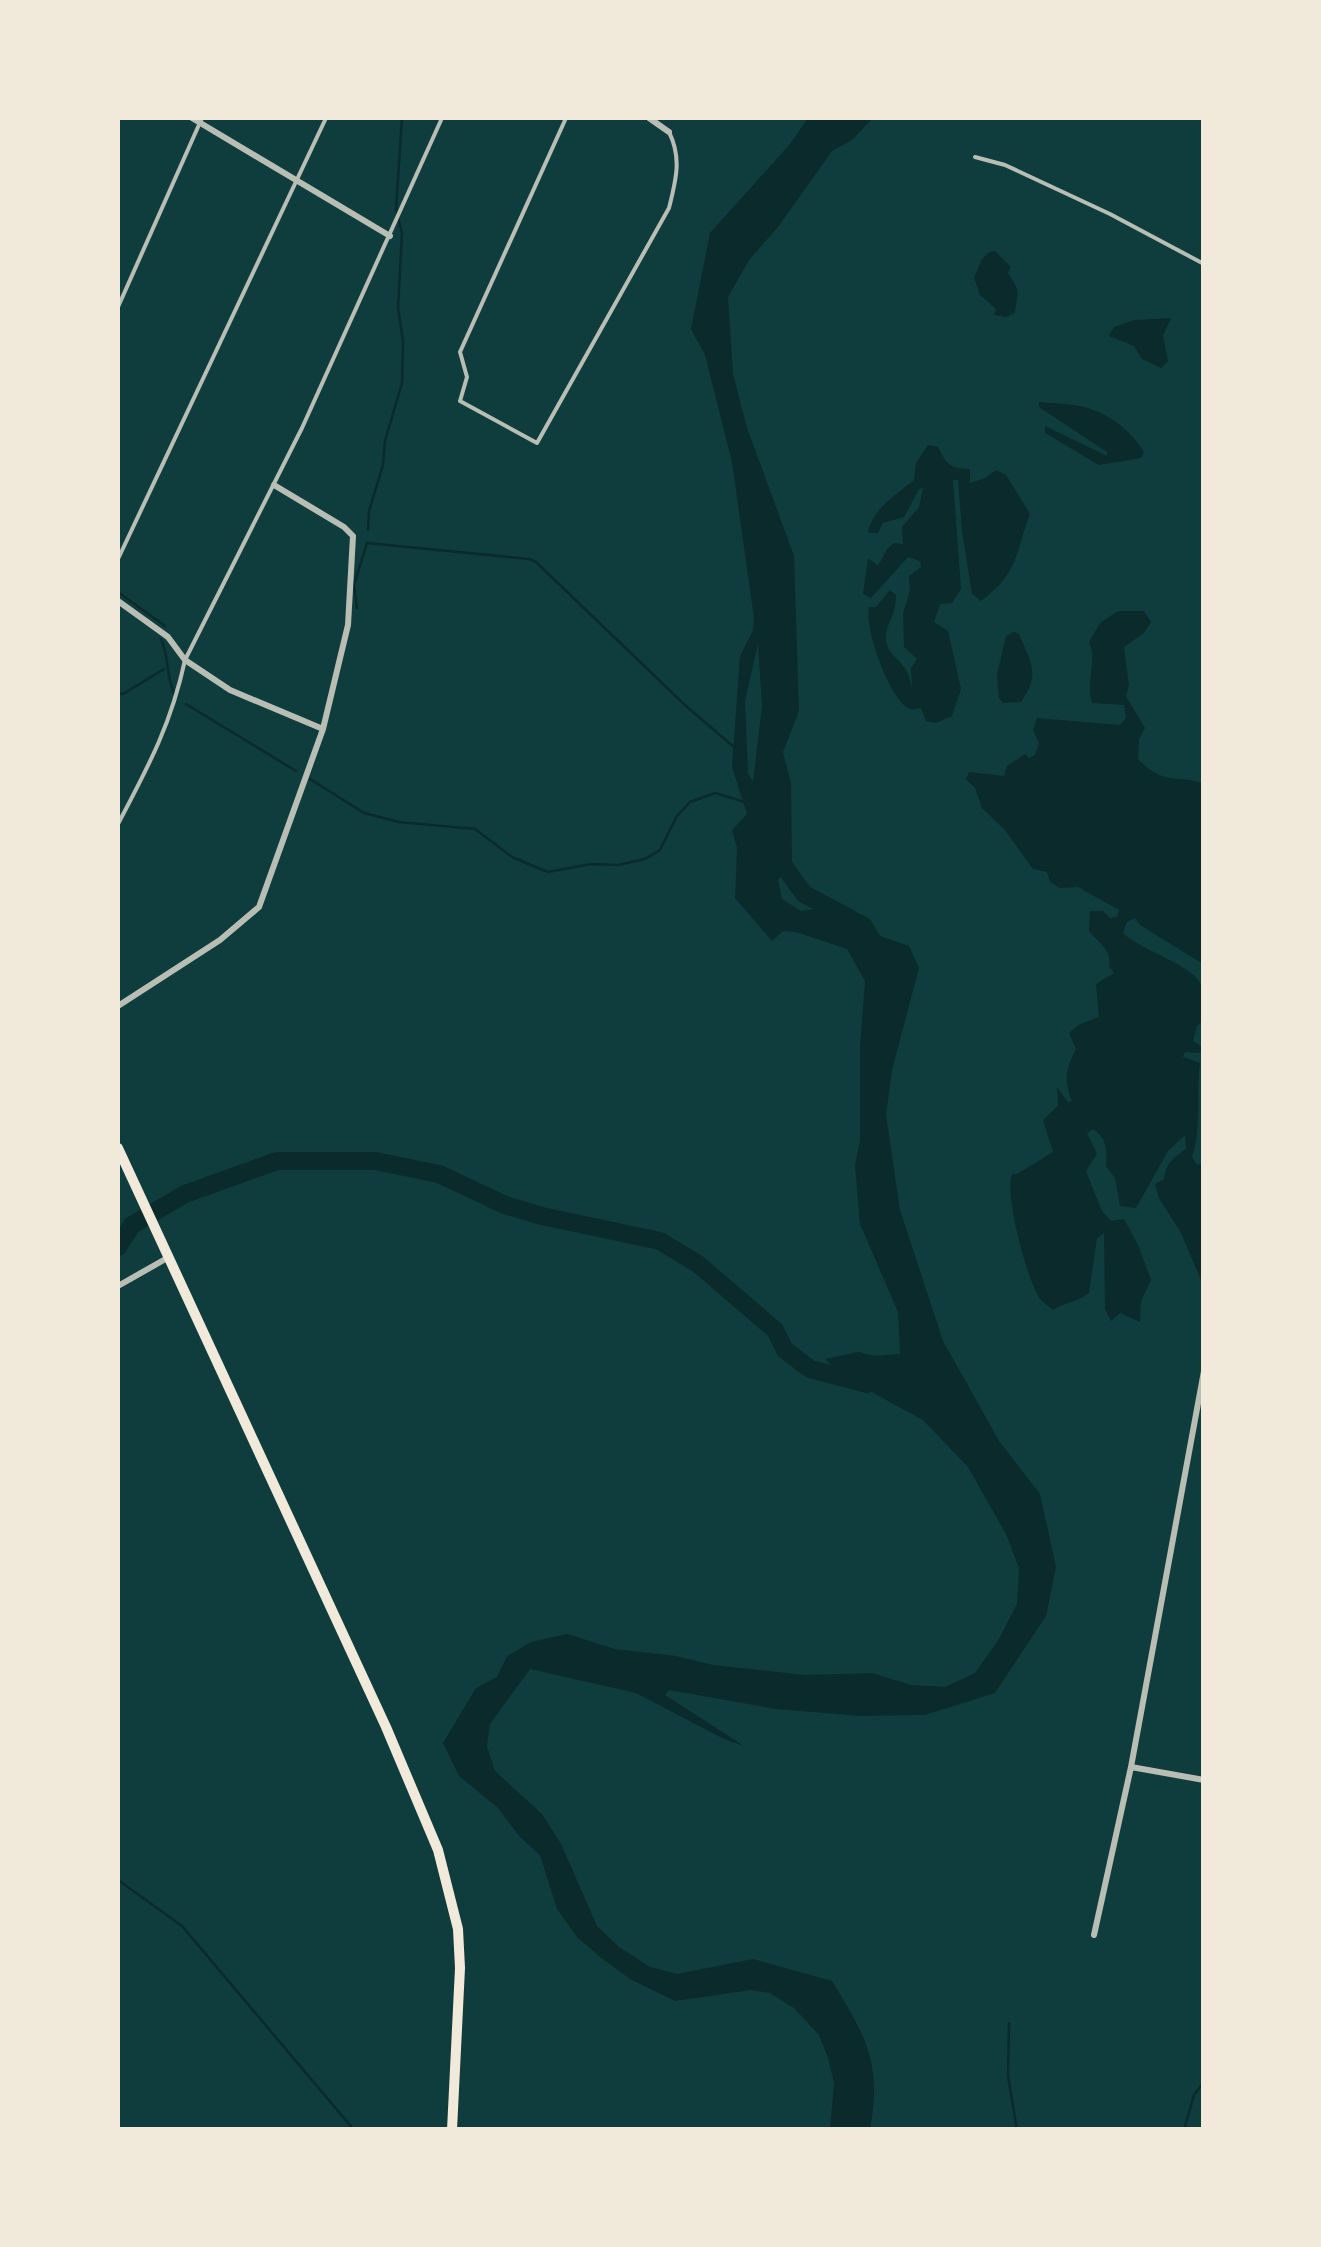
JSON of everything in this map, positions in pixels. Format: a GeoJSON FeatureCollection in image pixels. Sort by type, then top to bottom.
{"type":"FeatureCollection","features":[{"type":"Feature","properties":{"kind":"highway"},"geometry":{"type":"LineString","coordinates":[[118,1148],[321,1586],[431,1832],[451,1889],[460,1968],[452,2130]]}},
{"type":"Feature","properties":{"kind":"street"},"geometry":{"type":"LineString","coordinates":[[192,118],[390,236]]}},
{"type":"Feature","properties":{"kind":"street"},"geometry":{"type":"LineString","coordinates":[[649,118],[669,132]]}},
{"type":"Feature","properties":{"kind":"street"},"geometry":{"type":"LineString","coordinates":[[118,1006],[220,940],[259,907],[323,729],[348,625],[353,536],[274,485]]}},
{"type":"Feature","properties":{"kind":"street"},"geometry":{"type":"LineString","coordinates":[[118,601],[168,637],[185,660],[230,690],[323,729]]}},
{"type":"Feature","properties":{"kind":"street"},"geometry":{"type":"LineString","coordinates":[[118,1286],[170,1256]]}},
{"type":"Feature","properties":{"kind":"street"},"geometry":{"type":"LineString","coordinates":[[1094,1935],[1131,1767],[1204,1370]]}},
{"type":"Feature","properties":{"kind":"street"},"geometry":{"type":"LineString","coordinates":[[1131,1767],[1204,1780]]}},
{"type":"Feature","properties":{"kind":"lane"},"geometry":{"type":"LineString","coordinates":[[118,559],[326,118]]}},
{"type":"Feature","properties":{"kind":"lane"},"geometry":{"type":"LineString","coordinates":[[118,824],[164,737],[185,660],[274,485],[442,118]]}},
{"type":"Feature","properties":{"kind":"lane"},"geometry":{"type":"LineString","coordinates":[[566,118],[460,352],[467,377],[460,401],[537,443],[669,208],[678,150],[669,132]]}},
{"type":"Feature","properties":{"kind":"lane"},"geometry":{"type":"LineString","coordinates":[[118,308],[201,120]]}},
{"type":"Feature","properties":{"kind":"lane"},"geometry":{"type":"LineString","coordinates":[[975,156],[1005,165],[1110,214],[1204,264]]}},
{"type":"Feature","properties":{"kind":"water"},"geometry":{"type":"Polygon","coordinates":[[[808,118],[873,118],[852,140],[832,151],[778,227],[749,260],[728,297],[733,374],[747,428],[794,556],[799,711],[783,752],[791,783],[792,862],[778,880],[782,899],[801,911],[843,905],[870,919],[880,936],[909,946],[919,968],[892,1070],[886,1115],[900,1210],[943,1341],[999,1441],[1040,1494],[1056,1567],[1046,1616],[995,1693],[925,1715],[861,1716],[776,1709],[669,1690],[665,1695],[744,1746],[636,1693],[530,1669],[490,1724],[487,1746],[495,1771],[542,1814],[561,1844],[597,1926],[619,1947],[650,1967],[677,1974],[753,1959],[832,1981],[868,2051],[874,2086],[870,2130],[830,2129],[834,2083],[828,2058],[819,2035],[794,2008],[770,1993],[751,1990],[675,2001],[630,1979],[577,1937],[557,1909],[540,1855],[498,1808],[459,1776],[443,1743],[476,1688],[497,1677],[507,1656],[531,1642],[567,1634],[615,1649],[713,1665],[805,1675],[872,1673],[911,1685],[945,1687],[975,1673],[1017,1604],[1019,1568],[1006,1534],[968,1467],[923,1420],[844,1377],[825,1359],[859,1352],[874,1356],[900,1354],[898,1312],[860,1224],[855,1165],[860,1141],[865,981],[847,949],[796,932],[783,931],[772,941],[735,898],[737,848],[732,830],[747,814],[732,767],[740,656],[753,630],[754,618],[732,462],[705,355],[691,329],[710,233],[790,144],[808,118]],[[758,644],[745,701],[748,773],[753,782],[762,706],[758,644]]]}},
{"type":"Feature","properties":{"kind":"water"},"geometry":{"type":"Polygon","coordinates":[[[995,251],[1011,267],[1008,273],[1018,292],[1015,313],[1006,317],[994,315],[996,309],[980,295],[974,278],[982,259],[995,251]]]}},
{"type":"Feature","properties":{"kind":"water"},"geometry":{"type":"Polygon","coordinates":[[[1171,318],[1163,336],[1168,361],[1161,368],[1142,359],[1134,346],[1109,336],[1114,327],[1134,320],[1171,318]]]}},
{"type":"Feature","properties":{"kind":"water"},"geometry":{"type":"Polygon","coordinates":[[[1039,402],[1089,408],[1108,417],[1138,444],[1144,452],[1141,458],[1099,465],[1045,433],[1045,426],[1107,456],[1107,452],[1039,407],[1039,402]]]}},
{"type":"Feature","properties":{"kind":"water"},"geometry":{"type":"Polygon","coordinates":[[[928,445],[938,447],[950,464],[970,469],[970,483],[996,470],[1006,475],[1030,514],[1009,571],[981,601],[972,594],[958,480],[953,480],[961,589],[952,603],[940,604],[934,622],[948,631],[961,689],[952,716],[936,723],[926,721],[921,708],[909,709],[898,699],[879,660],[868,617],[869,607],[876,607],[890,590],[896,595],[886,642],[907,672],[912,688],[911,668],[917,659],[904,647],[903,614],[910,590],[909,576],[921,567],[920,561],[908,557],[871,598],[863,594],[868,558],[878,566],[887,549],[894,543],[903,544],[902,527],[919,507],[923,488],[904,517],[883,523],[878,533],[868,533],[870,524],[886,503],[914,480],[916,463],[928,445]]]}},
{"type":"Feature","properties":{"kind":"water"},"geometry":{"type":"Polygon","coordinates":[[[1118,611],[1144,611],[1151,622],[1144,633],[1124,647],[1129,685],[1126,696],[1145,728],[1139,739],[1138,759],[1155,773],[1204,784],[1203,964],[1135,918],[1127,922],[1123,933],[1189,972],[1204,991],[1203,1021],[1197,1026],[1193,1041],[1203,1048],[1199,1053],[1185,1052],[1183,1057],[1200,1063],[1197,1135],[1192,1157],[1197,1165],[1203,1163],[1203,1285],[1155,1184],[1164,1179],[1171,1161],[1186,1149],[1185,1135],[1168,1151],[1136,1208],[1120,1206],[1115,1178],[1106,1166],[1104,1140],[1093,1129],[1087,1133],[1097,1154],[1086,1171],[1102,1211],[1111,1221],[1124,1219],[1151,1280],[1141,1301],[1140,1322],[1120,1313],[1111,1321],[1105,1309],[1104,1233],[1097,1238],[1089,1293],[1053,1310],[1040,1299],[1018,1237],[1010,1184],[1012,1174],[1053,1152],[1043,1120],[1058,1106],[1057,1087],[1068,1102],[1072,1101],[1067,1075],[1076,1049],[1069,1033],[1099,1017],[1096,984],[1114,973],[1107,951],[1089,931],[1090,911],[1103,911],[1110,918],[1117,917],[1119,910],[1078,887],[1060,888],[1050,882],[1047,872],[1033,869],[1005,830],[982,808],[975,788],[966,779],[969,772],[1004,776],[1007,766],[1025,754],[1029,758],[1035,755],[1039,743],[1033,730],[1037,718],[1120,725],[1126,718],[1124,705],[1092,703],[1089,642],[1100,623],[1118,611]]]}},
{"type":"Feature","properties":{"kind":"water"},"geometry":{"type":"Polygon","coordinates":[[[1019,634],[1032,668],[1031,684],[1021,702],[1003,703],[997,674],[1006,636],[1019,634]]]}},
{"type":"Feature","properties":{"kind":"waterway"},"geometry":{"type":"LineString","coordinates":[[368,530],[385,441],[402,383],[403,341],[398,308],[402,233],[396,209],[402,118]]}},
{"type":"Feature","properties":{"kind":"waterway"},"geometry":{"type":"LineString","coordinates":[[357,608],[354,585],[367,543],[529,559],[734,747]]}},
{"type":"Feature","properties":{"kind":"waterway"},"geometry":{"type":"LineString","coordinates":[[118,592],[165,626]]}},
{"type":"Feature","properties":{"kind":"waterway"},"geometry":{"type":"LineString","coordinates":[[161,639],[175,695]]}},
{"type":"Feature","properties":{"kind":"waterway"},"geometry":{"type":"LineString","coordinates":[[118,693],[123,694],[164,669]]}},
{"type":"Feature","properties":{"kind":"waterway"},"geometry":{"type":"LineString","coordinates":[[186,704],[296,771]]}},
{"type":"Feature","properties":{"kind":"waterway"},"geometry":{"type":"LineString","coordinates":[[310,779],[364,813],[399,822],[475,829],[512,857],[548,872],[645,859],[660,850],[677,816],[690,802],[715,793],[745,802]]}},
{"type":"Feature","properties":{"kind":"waterway"},"geometry":{"type":"LineString","coordinates":[[773,851],[804,894],[849,918]]}},
{"type":"Feature","properties":{"kind":"waterway"},"geometry":{"type":"LineString","coordinates":[[118,1247],[132,1225],[185,1194],[277,1161],[375,1161],[439,1174],[505,1205],[542,1216],[660,1241],[698,1264],[775,1330],[785,1350],[810,1369],[867,1384]]}},
{"type":"Feature","properties":{"kind":"waterway"},"geometry":{"type":"LineString","coordinates":[[118,1880],[182,1926],[354,2130]]}},
{"type":"Feature","properties":{"kind":"waterway"},"geometry":{"type":"LineString","coordinates":[[1009,2023],[1008,2076],[1017,2130]]}},
{"type":"Feature","properties":{"kind":"waterway"},"geometry":{"type":"LineString","coordinates":[[1184,2130],[1194,2095],[1204,2082]]}}]}
